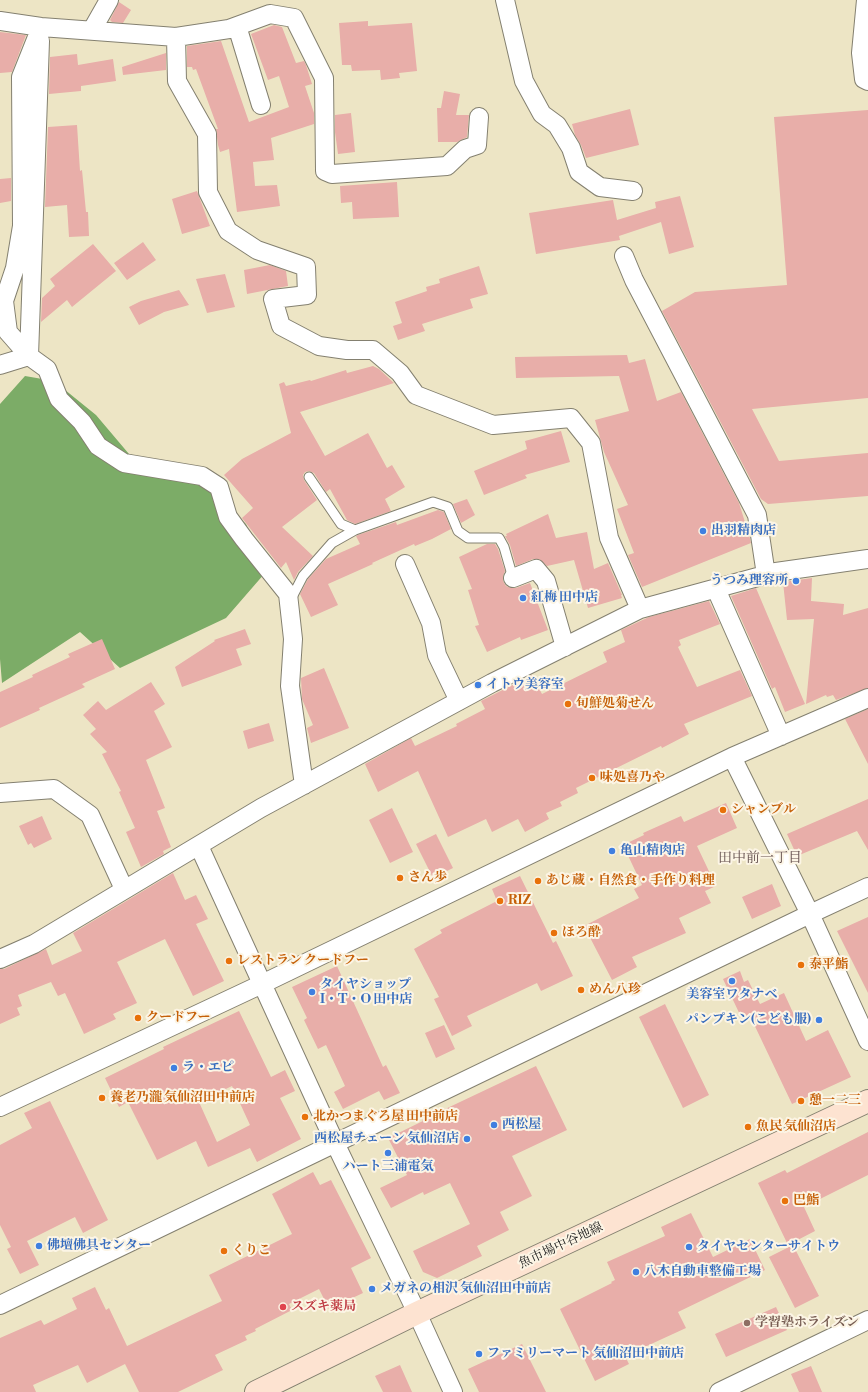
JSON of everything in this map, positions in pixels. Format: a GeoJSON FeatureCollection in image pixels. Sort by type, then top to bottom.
{"type":"FeatureCollection","features":[{"type":"Feature","properties":{"kind":"street"},"geometry":{"type":"LineString","coordinates":[[92,30],[109,0]]}},
{"type":"Feature","properties":{"kind":"street"},"geometry":{"type":"LineString","coordinates":[[505,0],[524,81],[542,114],[558,125],[571,148],[579,172],[600,187],[633,191]]}},
{"type":"Feature","properties":{"kind":"street"},"geometry":{"type":"LineString","coordinates":[[866,0],[861,53],[864,79],[868,81]]}},
{"type":"Feature","properties":{"kind":"street"},"geometry":{"type":"LineString","coordinates":[[0,21],[41,27],[176,37],[229,29],[270,7],[294,18],[324,78],[325,171],[332,174],[447,166],[465,149],[477,145],[479,117]]}},
{"type":"Feature","properties":{"kind":"street"},"geometry":{"type":"LineString","coordinates":[[237,26],[261,106]]}},
{"type":"Feature","properties":{"kind":"street"},"geometry":{"type":"LineString","coordinates":[[29,356],[41,27]]}},
{"type":"Feature","properties":{"kind":"street"},"geometry":{"type":"LineString","coordinates":[[41,27],[21,78],[22,226],[15,268],[4,301],[8,332],[29,356],[47,369],[59,399],[82,422],[98,446],[124,463],[202,476],[219,487],[228,517],[288,594],[293,639],[290,686],[304,785]]}},
{"type":"Feature","properties":{"kind":"street"},"geometry":{"type":"LineString","coordinates":[[176,37],[177,80],[207,134],[208,192],[228,231],[257,250],[306,266],[307,295],[273,299],[281,326],[319,346],[347,350],[374,350],[400,373],[416,395],[493,425],[571,418],[591,443],[609,538],[640,609]]}},
{"type":"Feature","properties":{"kind":"street"},"geometry":{"type":"LineString","coordinates":[[624,256],[634,280],[757,515],[766,575]]}},
{"type":"Feature","properties":{"kind":"street"},"geometry":{"type":"LineString","coordinates":[[0,365],[29,356]]}},
{"type":"Feature","properties":{"kind":"street"},"geometry":{"type":"LineString","coordinates":[[0,959],[34,944],[261,808],[459,701],[640,609],[776,572],[868,559]]}},
{"type":"Feature","properties":{"kind":"street"},"geometry":{"type":"LineString","coordinates":[[405,564],[431,623],[437,655],[459,701]]}},
{"type":"Feature","properties":{"kind":"street"},"geometry":{"type":"LineString","coordinates":[[514,578],[536,569],[546,581],[566,647]]}},
{"type":"Feature","properties":{"kind":"street"},"geometry":{"type":"LineString","coordinates":[[716,589],[781,736]]}},
{"type":"Feature","properties":{"kind":"street"},"geometry":{"type":"LineString","coordinates":[[0,1107],[262,984],[732,757],[868,698]]}},
{"type":"Feature","properties":{"kind":"street"},"geometry":{"type":"LineString","coordinates":[[732,757],[810,914],[868,1041]]}},
{"type":"Feature","properties":{"kind":"street"},"geometry":{"type":"LineString","coordinates":[[0,792],[54,789],[90,815],[124,889]]}},
{"type":"Feature","properties":{"kind":"street"},"geometry":{"type":"LineString","coordinates":[[199,846],[335,1143],[417,1313],[453,1392]]}},
{"type":"Feature","properties":{"kind":"street"},"geometry":{"type":"LineString","coordinates":[[0,1305],[868,887]]}},
{"type":"Feature","properties":{"kind":"street","name":"魚市場中谷地線"},"geometry":{"type":"LineString","coordinates":[[256,1392],[417,1313],[868,1101]]}},
{"type":"Feature","properties":{"kind":"street"},"geometry":{"type":"LineString","coordinates":[[719,1392],[868,1320]]}},
{"type":"Feature","properties":{"kind":"lane"},"geometry":{"type":"LineString","coordinates":[[309,477],[341,524],[355,530]]}},
{"type":"Feature","properties":{"kind":"lane"},"geometry":{"type":"LineString","coordinates":[[289,602],[303,576],[332,543],[355,530],[433,502],[448,507],[458,531],[468,538],[499,538],[504,547],[514,578]]}},
{"type":"Feature","properties":{"kind":"green space"},"geometry":{"type":"Polygon","coordinates":[[[25,376],[54,381],[96,415],[129,454],[182,469],[209,490],[246,524],[265,573],[226,618],[120,668],[80,632],[2,683],[0,659],[0,404],[25,376]]]}},
{"type":"Feature","properties":{"kind":"building"},"geometry":{"type":"Polygon","coordinates":[[[119,2],[131,10],[123,23],[112,22],[110,20],[119,2]]]}},
{"type":"Feature","properties":{"kind":"building"},"geometry":{"type":"Polygon","coordinates":[[[368,21],[368,26],[412,23],[417,71],[399,73],[400,78],[381,80],[380,70],[352,71],[351,65],[342,65],[339,23],[368,21]]]}},
{"type":"Feature","properties":{"kind":"building"},"geometry":{"type":"Polygon","coordinates":[[[274,25],[282,27],[296,63],[304,61],[306,65],[312,84],[305,86],[314,113],[314,124],[271,138],[274,160],[253,162],[255,186],[277,185],[280,206],[237,212],[229,149],[220,152],[216,129],[218,129],[196,69],[193,70],[192,67],[187,67],[187,46],[221,41],[249,122],[289,107],[279,76],[268,80],[251,34],[274,25]]]}},
{"type":"Feature","properties":{"kind":"building"},"geometry":{"type":"Polygon","coordinates":[[[0,32],[26,35],[12,72],[0,73],[0,32]]]}},
{"type":"Feature","properties":{"kind":"building"},"geometry":{"type":"Polygon","coordinates":[[[166,53],[166,70],[123,75],[122,67],[166,53]]]}},
{"type":"Feature","properties":{"kind":"building"},"geometry":{"type":"Polygon","coordinates":[[[77,54],[78,65],[113,59],[116,81],[81,86],[81,91],[49,94],[50,57],[77,54]]]}},
{"type":"Feature","properties":{"kind":"building"},"geometry":{"type":"Polygon","coordinates":[[[444,91],[460,94],[456,115],[469,115],[467,137],[457,142],[438,142],[437,108],[441,108],[444,91]]]}},
{"type":"Feature","properties":{"kind":"building"},"geometry":{"type":"Polygon","coordinates":[[[630,109],[639,145],[586,158],[575,135],[572,124],[630,109]]]}},
{"type":"Feature","properties":{"kind":"building"},"geometry":{"type":"Polygon","coordinates":[[[868,110],[868,398],[752,409],[779,461],[868,453],[868,496],[768,504],[761,499],[662,311],[695,292],[787,285],[774,117],[868,110]]]}},
{"type":"Feature","properties":{"kind":"building"},"geometry":{"type":"Polygon","coordinates":[[[351,113],[355,152],[338,154],[335,132],[335,115],[351,113]]]}},
{"type":"Feature","properties":{"kind":"building"},"geometry":{"type":"Polygon","coordinates":[[[77,125],[80,171],[82,170],[86,212],[88,212],[89,236],[69,237],[67,205],[45,207],[48,127],[77,125]]]}},
{"type":"Feature","properties":{"kind":"building"},"geometry":{"type":"Polygon","coordinates":[[[11,178],[11,201],[0,203],[0,179],[11,178]]]}},
{"type":"Feature","properties":{"kind":"building"},"geometry":{"type":"Polygon","coordinates":[[[397,182],[399,217],[353,219],[352,202],[341,203],[340,186],[397,182]]]}},
{"type":"Feature","properties":{"kind":"building"},"geometry":{"type":"Polygon","coordinates":[[[197,191],[210,226],[182,234],[172,199],[197,191]]]}},
{"type":"Feature","properties":{"kind":"building"},"geometry":{"type":"Polygon","coordinates":[[[680,196],[694,247],[669,254],[661,222],[619,236],[620,240],[536,254],[529,213],[613,200],[617,220],[656,208],[655,202],[680,196]]]}},
{"type":"Feature","properties":{"kind":"building"},"geometry":{"type":"Polygon","coordinates":[[[143,242],[156,260],[127,280],[114,263],[143,242]]]}},
{"type":"Feature","properties":{"kind":"building"},"geometry":{"type":"Polygon","coordinates":[[[93,244],[116,271],[72,307],[67,300],[41,322],[42,298],[55,286],[50,279],[93,244]]]}},
{"type":"Feature","properties":{"kind":"building"},"geometry":{"type":"Polygon","coordinates":[[[270,265],[286,271],[288,286],[247,294],[244,270],[270,265]]]}},
{"type":"Feature","properties":{"kind":"building"},"geometry":{"type":"Polygon","coordinates":[[[479,266],[488,294],[470,299],[473,308],[422,324],[425,331],[398,340],[393,326],[402,323],[395,302],[427,291],[426,287],[440,283],[439,279],[479,266]]]}},
{"type":"Feature","properties":{"kind":"building"},"geometry":{"type":"Polygon","coordinates":[[[225,274],[235,307],[207,313],[196,279],[225,274]]]}},
{"type":"Feature","properties":{"kind":"building"},"geometry":{"type":"Polygon","coordinates":[[[179,290],[189,305],[164,312],[139,325],[129,307],[141,301],[179,290]]]}},
{"type":"Feature","properties":{"kind":"building"},"geometry":{"type":"Polygon","coordinates":[[[627,355],[629,363],[645,359],[657,401],[681,392],[739,503],[751,543],[642,587],[628,555],[634,553],[617,509],[628,505],[604,452],[595,420],[629,411],[619,376],[516,378],[515,357],[627,355]]]}},
{"type":"Feature","properties":{"kind":"building"},"geometry":{"type":"Polygon","coordinates":[[[373,366],[379,369],[394,383],[300,412],[325,456],[368,433],[387,468],[392,465],[405,487],[385,499],[391,511],[355,524],[347,520],[330,489],[326,492],[314,473],[309,471],[305,472],[303,475],[304,480],[317,500],[282,527],[313,556],[298,572],[294,580],[286,562],[281,568],[242,518],[253,508],[224,475],[242,459],[291,433],[279,384],[284,382],[286,386],[311,381],[346,370],[347,373],[373,366]]]}},
{"type":"Feature","properties":{"kind":"building"},"geometry":{"type":"Polygon","coordinates":[[[561,431],[570,462],[525,475],[527,478],[484,495],[474,471],[527,449],[525,441],[561,431]]]}},
{"type":"Feature","properties":{"kind":"building"},"geometry":{"type":"Polygon","coordinates":[[[467,499],[475,515],[461,523],[453,504],[467,499]]]}},
{"type":"Feature","properties":{"kind":"building"},"geometry":{"type":"Polygon","coordinates":[[[438,510],[444,512],[451,529],[415,546],[414,544],[328,584],[338,605],[311,617],[300,594],[308,579],[326,559],[360,544],[356,536],[358,535],[396,522],[397,525],[438,510]]]}},
{"type":"Feature","properties":{"kind":"building"},"geometry":{"type":"Polygon","coordinates":[[[548,514],[556,538],[587,532],[594,569],[608,563],[622,598],[588,608],[574,560],[547,566],[539,559],[533,559],[516,566],[510,545],[505,536],[507,536],[506,534],[548,514]]]}},
{"type":"Feature","properties":{"kind":"building"},"geometry":{"type":"Polygon","coordinates":[[[487,544],[495,544],[498,549],[505,571],[503,581],[506,586],[516,588],[530,583],[548,630],[521,640],[520,637],[487,652],[475,626],[479,625],[468,590],[472,589],[459,557],[487,544]]]}},
{"type":"Feature","properties":{"kind":"building"},"geometry":{"type":"Polygon","coordinates":[[[812,578],[811,601],[844,604],[843,615],[868,608],[868,688],[836,700],[833,695],[827,697],[826,695],[806,704],[814,619],[787,620],[783,582],[812,578]]]}},
{"type":"Feature","properties":{"kind":"building"},"geometry":{"type":"Polygon","coordinates":[[[756,588],[805,704],[785,712],[775,687],[772,689],[731,596],[756,588]]]}},
{"type":"Feature","properties":{"kind":"building"},"geometry":{"type":"Polygon","coordinates":[[[709,601],[720,624],[679,640],[681,645],[678,647],[697,687],[740,670],[752,696],[684,724],[689,734],[662,748],[661,746],[576,788],[578,793],[560,802],[562,806],[546,813],[549,819],[525,832],[518,819],[492,832],[486,819],[448,837],[418,771],[378,792],[365,764],[411,738],[415,746],[457,726],[456,724],[485,709],[481,701],[532,675],[542,694],[607,662],[603,652],[625,642],[621,630],[649,617],[709,601]]]}},
{"type":"Feature","properties":{"kind":"building"},"geometry":{"type":"Polygon","coordinates":[[[245,629],[251,644],[236,649],[242,665],[182,687],[175,667],[215,641],[214,640],[245,629]]]}},
{"type":"Feature","properties":{"kind":"building"},"geometry":{"type":"Polygon","coordinates":[[[102,639],[115,669],[82,684],[85,687],[0,728],[0,692],[33,677],[32,675],[70,657],[68,654],[102,639]]]}},
{"type":"Feature","properties":{"kind":"building"},"geometry":{"type":"Polygon","coordinates":[[[324,668],[349,728],[311,743],[307,728],[313,725],[302,699],[301,678],[324,668]]]}},
{"type":"Feature","properties":{"kind":"building"},"geometry":{"type":"Polygon","coordinates":[[[151,682],[165,704],[154,711],[172,747],[146,760],[165,808],[157,811],[171,847],[163,851],[164,854],[141,867],[126,832],[135,828],[119,792],[121,791],[102,754],[107,752],[90,734],[96,729],[83,715],[98,701],[106,710],[151,682]]]}},
{"type":"Feature","properties":{"kind":"building"},"geometry":{"type":"Polygon","coordinates":[[[868,709],[868,764],[845,719],[868,709]]]}},
{"type":"Feature","properties":{"kind":"building"},"geometry":{"type":"Polygon","coordinates":[[[269,723],[274,741],[248,749],[243,731],[269,723]]]}},
{"type":"Feature","properties":{"kind":"building"},"geometry":{"type":"Polygon","coordinates":[[[868,799],[868,850],[857,831],[797,856],[787,834],[868,799]]]}},
{"type":"Feature","properties":{"kind":"building"},"geometry":{"type":"Polygon","coordinates":[[[726,803],[737,828],[697,846],[716,886],[705,891],[711,903],[679,918],[686,933],[632,957],[637,967],[612,980],[584,926],[639,898],[634,889],[642,885],[623,845],[644,835],[643,833],[681,816],[684,822],[726,803]]]}},
{"type":"Feature","properties":{"kind":"building"},"geometry":{"type":"Polygon","coordinates":[[[392,808],[413,852],[390,863],[369,820],[392,808]]]}},
{"type":"Feature","properties":{"kind":"building"},"geometry":{"type":"Polygon","coordinates":[[[42,816],[52,839],[34,848],[31,843],[28,845],[19,826],[42,816]]]}},
{"type":"Feature","properties":{"kind":"building"},"geometry":{"type":"Polygon","coordinates":[[[436,834],[453,868],[433,878],[416,844],[436,834]]]}},
{"type":"Feature","properties":{"kind":"building"},"geometry":{"type":"Polygon","coordinates":[[[173,873],[185,900],[196,895],[208,919],[196,924],[224,981],[193,996],[165,939],[117,962],[137,1003],[113,1014],[116,1019],[84,1034],[65,993],[58,996],[51,982],[18,995],[22,1006],[17,1008],[20,1015],[0,1024],[0,969],[4,969],[46,949],[52,965],[82,951],[73,933],[173,873]]]}},
{"type":"Feature","properties":{"kind":"building"},"geometry":{"type":"Polygon","coordinates":[[[520,876],[553,943],[556,941],[573,976],[541,991],[537,983],[467,1016],[472,1026],[452,1036],[434,999],[439,997],[414,949],[442,933],[440,930],[497,901],[492,889],[520,876]]]}},
{"type":"Feature","properties":{"kind":"building"},"geometry":{"type":"Polygon","coordinates":[[[772,884],[781,906],[752,919],[742,897],[772,884]]]}},
{"type":"Feature","properties":{"kind":"building"},"geometry":{"type":"Polygon","coordinates":[[[868,917],[868,993],[837,931],[868,917]]]}},
{"type":"Feature","properties":{"kind":"building"},"geometry":{"type":"Polygon","coordinates":[[[337,966],[383,1067],[386,1065],[400,1093],[384,1100],[379,1091],[343,1109],[334,1092],[345,1086],[326,1045],[318,1049],[304,1020],[307,1018],[292,987],[337,966]]]}},
{"type":"Feature","properties":{"kind":"building"},"geometry":{"type":"Polygon","coordinates":[[[740,971],[744,982],[748,980],[760,1004],[784,993],[806,1041],[828,1030],[851,1077],[792,1104],[751,1018],[743,1021],[723,979],[740,971]]]}},
{"type":"Feature","properties":{"kind":"building"},"geometry":{"type":"Polygon","coordinates":[[[665,1004],[709,1095],[683,1108],[639,1017],[665,1004]]]}},
{"type":"Feature","properties":{"kind":"building"},"geometry":{"type":"Polygon","coordinates":[[[239,1011],[271,1077],[285,1070],[295,1091],[280,1098],[301,1139],[257,1162],[250,1148],[208,1167],[196,1141],[157,1160],[128,1102],[119,1107],[105,1078],[164,1049],[163,1047],[239,1011]],[[232,1086],[199,1102],[217,1142],[250,1125],[232,1086]]]}},
{"type":"Feature","properties":{"kind":"building"},"geometry":{"type":"Polygon","coordinates":[[[444,1025],[455,1049],[436,1058],[425,1033],[444,1025]]]}},
{"type":"Feature","properties":{"kind":"building"},"geometry":{"type":"Polygon","coordinates":[[[536,1066],[567,1130],[512,1156],[532,1196],[500,1212],[509,1230],[477,1246],[482,1256],[437,1278],[423,1272],[413,1251],[470,1224],[450,1183],[424,1195],[423,1192],[391,1208],[380,1188],[407,1175],[388,1138],[423,1121],[422,1120],[536,1066]]]}},
{"type":"Feature","properties":{"kind":"building"},"geometry":{"type":"Polygon","coordinates":[[[50,1101],[108,1220],[83,1233],[75,1217],[27,1241],[39,1265],[20,1274],[7,1249],[11,1247],[0,1225],[0,1145],[32,1128],[24,1113],[50,1101]]]}},
{"type":"Feature","properties":{"kind":"building"},"geometry":{"type":"Polygon","coordinates":[[[868,1132],[868,1175],[804,1207],[815,1231],[788,1245],[758,1183],[785,1170],[787,1173],[868,1132]]]}},
{"type":"Feature","properties":{"kind":"building"},"geometry":{"type":"Polygon","coordinates":[[[313,1172],[320,1185],[331,1180],[371,1258],[351,1268],[363,1293],[329,1309],[319,1289],[289,1304],[292,1310],[255,1329],[256,1331],[245,1336],[247,1340],[215,1355],[223,1370],[178,1392],[139,1392],[125,1364],[87,1383],[78,1365],[33,1385],[36,1392],[0,1392],[0,1338],[41,1320],[44,1325],[77,1309],[72,1298],[95,1287],[106,1310],[109,1308],[127,1346],[222,1301],[209,1275],[292,1234],[272,1194],[313,1172]]]}},
{"type":"Feature","properties":{"kind":"building"},"geometry":{"type":"Polygon","coordinates":[[[691,1213],[713,1257],[750,1239],[765,1270],[678,1312],[686,1328],[625,1356],[629,1364],[595,1381],[560,1309],[612,1283],[611,1282],[615,1280],[607,1262],[665,1236],[661,1227],[691,1213]]]}},
{"type":"Feature","properties":{"kind":"building"},"geometry":{"type":"Polygon","coordinates":[[[793,1245],[819,1296],[795,1308],[769,1257],[793,1245]]]}},
{"type":"Feature","properties":{"kind":"building"},"geometry":{"type":"Polygon","coordinates":[[[776,1307],[787,1330],[726,1357],[715,1334],[776,1307]]]}},
{"type":"Feature","properties":{"kind":"building"},"geometry":{"type":"Polygon","coordinates":[[[522,1344],[546,1392],[479,1392],[468,1369],[522,1344]]]}},
{"type":"Feature","properties":{"kind":"building"},"geometry":{"type":"Polygon","coordinates":[[[400,1365],[412,1392],[383,1392],[375,1376],[400,1365]]]}},
{"type":"Feature","properties":{"kind":"building"},"geometry":{"type":"Polygon","coordinates":[[[811,1366],[822,1392],[799,1392],[791,1374],[811,1366]]]}},
{"type":"Feature","properties":{"kind":"place","name":"出羽精肉店"},"geometry":{"type":"Point","coordinates":[703,531]}},
{"type":"Feature","properties":{"kind":"place","name":"うつみ理容所"},"geometry":{"type":"Point","coordinates":[796,581]}},
{"type":"Feature","properties":{"kind":"place","name":"紅梅 田中店"},"geometry":{"type":"Point","coordinates":[523,598]}},
{"type":"Feature","properties":{"kind":"place","name":"イトウ美容室"},"geometry":{"type":"Point","coordinates":[478,685]}},
{"type":"Feature","properties":{"kind":"place","name":"旬鮮処菊せん"},"geometry":{"type":"Point","coordinates":[568,704]}},
{"type":"Feature","properties":{"kind":"place","name":"味処喜乃や"},"geometry":{"type":"Point","coordinates":[592,778]}},
{"type":"Feature","properties":{"kind":"place","name":"シャンブル"},"geometry":{"type":"Point","coordinates":[723,810]}},
{"type":"Feature","properties":{"kind":"place","name":"亀山精肉店"},"geometry":{"type":"Point","coordinates":[612,851]}},
{"type":"Feature","properties":{"kind":"place","name":"さん歩"},"geometry":{"type":"Point","coordinates":[400,878]}},
{"type":"Feature","properties":{"kind":"place","name":"あじ蔵・自然食・手作り料理"},"geometry":{"type":"Point","coordinates":[538,881]}},
{"type":"Feature","properties":{"kind":"place","name":"RIZ"},"geometry":{"type":"Point","coordinates":[500,901]}},
{"type":"Feature","properties":{"kind":"place","name":"ほろ酔"},"geometry":{"type":"Point","coordinates":[554,933]}},
{"type":"Feature","properties":{"kind":"place","name":"レストラン クードフー"},"geometry":{"type":"Point","coordinates":[229,961]}},
{"type":"Feature","properties":{"kind":"place","name":"泰平鮨"},"geometry":{"type":"Point","coordinates":[801,965]}},
{"type":"Feature","properties":{"kind":"place","name":"美容室ワタナベ"},"geometry":{"type":"Point","coordinates":[732,981]}},
{"type":"Feature","properties":{"kind":"place","name":"めん八珍"},"geometry":{"type":"Point","coordinates":[581,990]}},
{"type":"Feature","properties":{"kind":"place","name":"タイヤショップ I・T・O 田中店"},"geometry":{"type":"Point","coordinates":[312,992]}},
{"type":"Feature","properties":{"kind":"place","name":"クードフー"},"geometry":{"type":"Point","coordinates":[138,1018]}},
{"type":"Feature","properties":{"kind":"place","name":"パンプキン(こども服)"},"geometry":{"type":"Point","coordinates":[819,1020]}},
{"type":"Feature","properties":{"kind":"place","name":"ラ・エピ"},"geometry":{"type":"Point","coordinates":[174,1068]}},
{"type":"Feature","properties":{"kind":"place","name":"養老乃瀧 気仙沼田中前店"},"geometry":{"type":"Point","coordinates":[102,1098]}},
{"type":"Feature","properties":{"kind":"place","name":"憩一二三"},"geometry":{"type":"Point","coordinates":[801,1101]}},
{"type":"Feature","properties":{"kind":"place","name":"北かつまぐろ屋 田中前店"},"geometry":{"type":"Point","coordinates":[305,1117]}},
{"type":"Feature","properties":{"kind":"place","name":"西松屋"},"geometry":{"type":"Point","coordinates":[494,1125]}},
{"type":"Feature","properties":{"kind":"place","name":"魚民 気仙沼店"},"geometry":{"type":"Point","coordinates":[748,1127]}},
{"type":"Feature","properties":{"kind":"place","name":"西松屋チェーン 気仙沼店"},"geometry":{"type":"Point","coordinates":[467,1139]}},
{"type":"Feature","properties":{"kind":"place","name":"ハート三浦電気"},"geometry":{"type":"Point","coordinates":[388,1153]}},
{"type":"Feature","properties":{"kind":"place","name":"巴鮨"},"geometry":{"type":"Point","coordinates":[785,1201]}},
{"type":"Feature","properties":{"kind":"place","name":"佛壇佛具センター"},"geometry":{"type":"Point","coordinates":[39,1246]}},
{"type":"Feature","properties":{"kind":"place","name":"タイヤセンターサイトウ"},"geometry":{"type":"Point","coordinates":[689,1247]}},
{"type":"Feature","properties":{"kind":"place","name":"くりこ"},"geometry":{"type":"Point","coordinates":[224,1251]}},
{"type":"Feature","properties":{"kind":"place","name":"八木自動車整備工場"},"geometry":{"type":"Point","coordinates":[636,1272]}},
{"type":"Feature","properties":{"kind":"place","name":"メガネの相沢 気仙沼田中前店"},"geometry":{"type":"Point","coordinates":[372,1289]}},
{"type":"Feature","properties":{"kind":"place","name":"スズキ薬局"},"geometry":{"type":"Point","coordinates":[283,1307]}},
{"type":"Feature","properties":{"kind":"place","name":"学習塾ホライズン"},"geometry":{"type":"Point","coordinates":[747,1323]}},
{"type":"Feature","properties":{"kind":"place","name":"ファミリーマート 気仙沼田中前店"},"geometry":{"type":"Point","coordinates":[479,1354]}},
{"type":"Feature","properties":{"kind":"district","name":"田中前一丁目"},"geometry":{"type":"Point","coordinates":[760,859]}}]}
